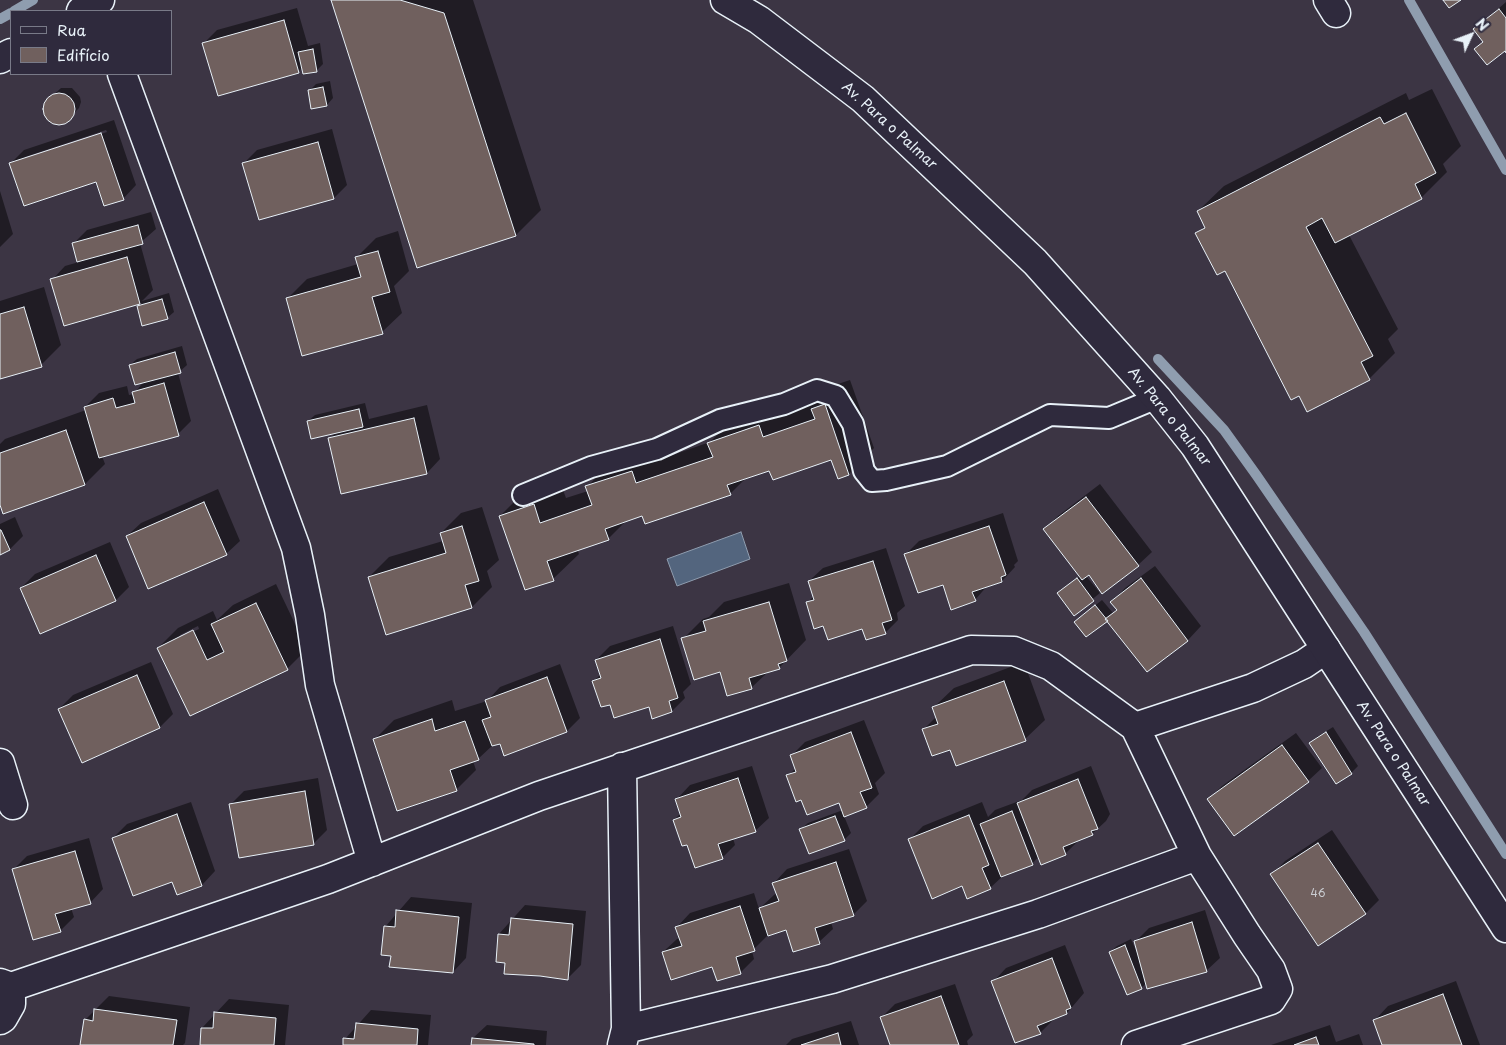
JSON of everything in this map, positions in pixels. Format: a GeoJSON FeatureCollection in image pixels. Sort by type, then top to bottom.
{"type":"FeatureCollection","features":[{"type":"Feature","properties":{"kind":"street","name":"Av. Para o Palmar"},"geometry":{"type":"LineString","coordinates":[[725,0],[759,20],[863,99],[1035,262],[1157,398],[1195,446],[1506,928]]}},
{"type":"Feature","properties":{"kind":"street"},"geometry":{"type":"LineString","coordinates":[[122,75],[296,548],[310,615],[320,685],[372,862]]}},
{"type":"Feature","properties":{"kind":"street"},"geometry":{"type":"LineString","coordinates":[[1135,727],[1253,688],[1304,664],[1326,649]]}},
{"type":"Feature","properties":{"kind":"street"},"geometry":{"type":"LineString","coordinates":[[0,1020],[11,1004],[6,985],[328,879],[539,796],[971,650],[1014,651],[1051,666],[1135,727],[1198,856],[1247,936],[1271,970],[1278,989],[1271,1000],[1136,1045]]}},
{"type":"Feature","properties":{"kind":"street"},"geometry":{"type":"LineString","coordinates":[[0,763],[13,805]]}},
{"type":"Feature","properties":{"kind":"street"},"geometry":{"type":"LineString","coordinates":[[622,767],[624,1037],[832,978],[1038,914],[1198,856]]}},
{"type":"Feature","properties":{"kind":"lane"},"geometry":{"type":"LineString","coordinates":[[523,495],[591,467],[657,449],[720,420],[784,404],[818,390],[836,396],[849,417],[853,424],[864,471],[872,481],[886,480],[947,466],[1050,415],[1109,418],[1157,398]]}},
{"type":"Feature","properties":{"kind":"water"},"geometry":{"type":"Polygon","coordinates":[[[741,532],[750,559],[677,586],[667,559],[741,532]]]}},
{"type":"Feature","properties":{"kind":"building"},"geometry":{"type":"Polygon","coordinates":[[[331,0],[400,0],[444,13],[516,236],[417,268],[331,0]]]}},
{"type":"Feature","properties":{"kind":"building"},"geometry":{"type":"Polygon","coordinates":[[[1443,0],[1461,0],[1449,8],[1443,0]]]}},
{"type":"Feature","properties":{"kind":"building"},"geometry":{"type":"Polygon","coordinates":[[[1499,9],[1506,18],[1506,53],[1505,51],[1487,65],[1474,49],[1483,42],[1473,29],[1499,9]]]}},
{"type":"Feature","properties":{"kind":"building"},"geometry":{"type":"Polygon","coordinates":[[[284,20],[299,73],[218,96],[202,43],[284,20]]]}},
{"type":"Feature","properties":{"kind":"building"},"geometry":{"type":"Polygon","coordinates":[[[313,49],[317,72],[303,74],[298,52],[313,49]]]}},
{"type":"Feature","properties":{"kind":"building"},"geometry":{"type":"Polygon","coordinates":[[[323,87],[327,106],[311,109],[308,90],[323,87]]]}},
{"type":"Feature","properties":{"kind":"building"},"geometry":{"type":"Polygon","coordinates":[[[59,93],[65,94],[70,98],[74,103],[74,115],[70,120],[65,124],[59,125],[53,124],[48,120],[44,115],[43,109],[44,103],[48,98],[53,94],[59,93]]]}},
{"type":"Feature","properties":{"kind":"building"},"geometry":{"type":"Polygon","coordinates":[[[1406,113],[1436,173],[1415,184],[1422,199],[1335,243],[1322,218],[1306,227],[1373,356],[1361,362],[1370,380],[1307,412],[1299,396],[1291,400],[1225,271],[1217,275],[1195,233],[1205,228],[1197,211],[1380,117],[1384,124],[1406,113]]]}},
{"type":"Feature","properties":{"kind":"building"},"geometry":{"type":"Polygon","coordinates":[[[101,133],[124,200],[104,206],[96,182],[24,206],[9,163],[101,133]]]}},
{"type":"Feature","properties":{"kind":"building"},"geometry":{"type":"Polygon","coordinates":[[[318,142],[334,199],[259,220],[242,163],[318,142]]]}},
{"type":"Feature","properties":{"kind":"building"},"geometry":{"type":"Polygon","coordinates":[[[138,225],[143,244],[77,262],[72,243],[138,225]]]}},
{"type":"Feature","properties":{"kind":"building"},"geometry":{"type":"Polygon","coordinates":[[[378,251],[390,292],[372,297],[383,334],[302,356],[286,298],[361,277],[355,257],[378,251]]]}},
{"type":"Feature","properties":{"kind":"building"},"geometry":{"type":"Polygon","coordinates":[[[127,257],[140,304],[64,326],[50,279],[127,257]]]}},
{"type":"Feature","properties":{"kind":"building"},"geometry":{"type":"Polygon","coordinates":[[[162,299],[168,319],[142,326],[137,306],[162,299]]]}},
{"type":"Feature","properties":{"kind":"building"},"geometry":{"type":"Polygon","coordinates":[[[24,307],[42,367],[0,379],[0,314],[24,307]]]}},
{"type":"Feature","properties":{"kind":"building"},"geometry":{"type":"Polygon","coordinates":[[[175,352],[181,373],[135,385],[129,365],[175,352]]]}},
{"type":"Feature","properties":{"kind":"building"},"geometry":{"type":"Polygon","coordinates":[[[164,383],[179,436],[99,458],[84,407],[113,398],[116,408],[135,403],[132,392],[164,383]]]}},
{"type":"Feature","properties":{"kind":"building"},"geometry":{"type":"Polygon","coordinates":[[[825,404],[849,475],[838,479],[831,460],[773,480],[769,471],[727,485],[731,495],[645,524],[642,516],[605,529],[609,540],[547,561],[554,581],[525,590],[499,516],[534,504],[540,523],[592,505],[585,486],[632,471],[636,483],[713,457],[707,443],[759,425],[763,437],[815,419],[811,409],[825,404]]]}},
{"type":"Feature","properties":{"kind":"building"},"geometry":{"type":"Polygon","coordinates":[[[359,409],[363,427],[311,439],[307,421],[359,409]]]}},
{"type":"Feature","properties":{"kind":"building"},"geometry":{"type":"Polygon","coordinates":[[[414,418],[427,474],[341,494],[328,438],[414,418]]]}},
{"type":"Feature","properties":{"kind":"building"},"geometry":{"type":"Polygon","coordinates":[[[66,430],[85,485],[3,514],[0,505],[0,453],[66,430]]]}},
{"type":"Feature","properties":{"kind":"building"},"geometry":{"type":"Polygon","coordinates":[[[1086,497],[1139,566],[1102,594],[1089,575],[1082,580],[1043,529],[1086,497]]]}},
{"type":"Feature","properties":{"kind":"building"},"geometry":{"type":"Polygon","coordinates":[[[204,502],[227,555],[148,589],[126,536],[204,502]]]}},
{"type":"Feature","properties":{"kind":"building"},"geometry":{"type":"Polygon","coordinates":[[[462,526],[479,581],[465,585],[472,608],[386,635],[368,577],[446,553],[440,533],[462,526]]]}},
{"type":"Feature","properties":{"kind":"building"},"geometry":{"type":"Polygon","coordinates":[[[989,526],[1006,575],[1001,577],[1002,582],[972,592],[976,601],[951,610],[943,585],[918,593],[904,554],[989,526]]]}},
{"type":"Feature","properties":{"kind":"building"},"geometry":{"type":"Polygon","coordinates":[[[0,530],[10,550],[0,555],[0,530]]]}},
{"type":"Feature","properties":{"kind":"building"},"geometry":{"type":"Polygon","coordinates":[[[96,555],[116,601],[40,634],[20,588],[96,555]]]}},
{"type":"Feature","properties":{"kind":"building"},"geometry":{"type":"Polygon","coordinates":[[[873,561],[892,620],[882,623],[886,634],[866,640],[862,629],[828,640],[823,626],[814,629],[806,602],[814,600],[808,581],[873,561]]]}},
{"type":"Feature","properties":{"kind":"building"},"geometry":{"type":"Polygon","coordinates":[[[1077,578],[1094,601],[1074,616],[1057,593],[1077,578]]]}},
{"type":"Feature","properties":{"kind":"building"},"geometry":{"type":"Polygon","coordinates":[[[1141,578],[1188,641],[1147,672],[1105,619],[1117,610],[1110,602],[1141,578]]]}},
{"type":"Feature","properties":{"kind":"building"},"geometry":{"type":"Polygon","coordinates":[[[769,602],[787,661],[778,664],[780,669],[749,678],[752,689],[727,696],[720,672],[694,680],[681,638],[706,631],[703,621],[769,602]]]}},
{"type":"Feature","properties":{"kind":"building"},"geometry":{"type":"Polygon","coordinates":[[[256,603],[288,670],[190,716],[157,648],[193,630],[207,660],[224,652],[211,624],[256,603]]]}},
{"type":"Feature","properties":{"kind":"building"},"geometry":{"type":"Polygon","coordinates":[[[1095,605],[1108,621],[1086,637],[1074,622],[1095,605]]]}},
{"type":"Feature","properties":{"kind":"building"},"geometry":{"type":"Polygon","coordinates":[[[660,639],[678,698],[669,701],[672,712],[652,719],[649,707],[614,718],[610,705],[601,707],[592,681],[601,678],[595,660],[660,639]]]}},
{"type":"Feature","properties":{"kind":"building"},"geometry":{"type":"Polygon","coordinates":[[[137,675],[160,728],[82,763],[58,709],[137,675]]]}},
{"type":"Feature","properties":{"kind":"building"},"geometry":{"type":"Polygon","coordinates":[[[547,677],[567,732],[504,756],[500,744],[492,746],[482,720],[491,717],[485,700],[547,677]]]}},
{"type":"Feature","properties":{"kind":"building"},"geometry":{"type":"Polygon","coordinates":[[[1004,681],[1026,741],[956,766],[950,750],[932,756],[922,729],[938,724],[932,707],[1004,681]]]}},
{"type":"Feature","properties":{"kind":"building"},"geometry":{"type":"Polygon","coordinates":[[[432,719],[435,731],[465,721],[479,760],[450,770],[457,791],[397,811],[373,739],[432,719]]]}},
{"type":"Feature","properties":{"kind":"building"},"geometry":{"type":"Polygon","coordinates":[[[851,732],[872,788],[860,792],[867,808],[844,817],[839,803],[807,815],[801,800],[796,802],[786,775],[796,772],[790,755],[851,732]]]}},
{"type":"Feature","properties":{"kind":"building"},"geometry":{"type":"Polygon","coordinates":[[[1326,732],[1352,774],[1336,784],[1309,743],[1326,732]]]}},
{"type":"Feature","properties":{"kind":"building"},"geometry":{"type":"Polygon","coordinates":[[[1282,745],[1309,782],[1234,836],[1207,799],[1282,745]]]}},
{"type":"Feature","properties":{"kind":"building"},"geometry":{"type":"Polygon","coordinates":[[[738,778],[756,832],[718,844],[723,859],[695,868],[687,845],[682,846],[673,820],[681,817],[675,799],[738,778]]]}},
{"type":"Feature","properties":{"kind":"building"},"geometry":{"type":"Polygon","coordinates":[[[1078,779],[1098,829],[1091,831],[1093,835],[1063,847],[1066,855],[1041,865],[1017,803],[1078,779]]]}},
{"type":"Feature","properties":{"kind":"building"},"geometry":{"type":"Polygon","coordinates":[[[305,791],[314,845],[239,858],[229,804],[305,791]]]}},
{"type":"Feature","properties":{"kind":"building"},"geometry":{"type":"Polygon","coordinates":[[[1012,811],[1033,865],[1001,877],[980,824],[1012,811]]]}},
{"type":"Feature","properties":{"kind":"building"},"geometry":{"type":"Polygon","coordinates":[[[177,814],[202,886],[177,895],[172,882],[133,896],[112,838],[177,814]]]}},
{"type":"Feature","properties":{"kind":"building"},"geometry":{"type":"Polygon","coordinates":[[[969,815],[989,865],[982,868],[991,889],[967,899],[962,886],[932,899],[908,839],[969,815]]]}},
{"type":"Feature","properties":{"kind":"building"},"geometry":{"type":"Polygon","coordinates":[[[835,816],[845,841],[809,854],[799,829],[835,816]]]}},
{"type":"Feature","properties":{"kind":"building"},"geometry":{"type":"Polygon","coordinates":[[[1318,843],[1366,914],[1318,946],[1270,874],[1318,843]]]}},
{"type":"Feature","properties":{"kind":"building"},"geometry":{"type":"Polygon","coordinates":[[[75,851],[91,904],[55,914],[61,932],[33,940],[12,869],[75,851]]]}},
{"type":"Feature","properties":{"kind":"building"},"geometry":{"type":"Polygon","coordinates":[[[836,862],[854,916],[815,928],[820,944],[793,952],[786,930],[768,936],[759,908],[779,901],[772,883],[836,862]]]}},
{"type":"Feature","properties":{"kind":"building"},"geometry":{"type":"Polygon","coordinates":[[[740,906],[755,951],[736,957],[741,974],[717,981],[712,967],[671,980],[662,952],[682,946],[675,927],[740,906]]]}},
{"type":"Feature","properties":{"kind":"building"},"geometry":{"type":"Polygon","coordinates":[[[396,910],[459,917],[453,973],[389,967],[391,956],[381,955],[384,926],[395,927],[396,910]]]}},
{"type":"Feature","properties":{"kind":"building"},"geometry":{"type":"Polygon","coordinates":[[[511,918],[573,924],[568,980],[504,974],[505,963],[496,962],[498,934],[509,935],[511,918]]]}},
{"type":"Feature","properties":{"kind":"building"},"geometry":{"type":"Polygon","coordinates":[[[1192,922],[1207,972],[1147,989],[1134,941],[1192,922]]]}},
{"type":"Feature","properties":{"kind":"building"},"geometry":{"type":"Polygon","coordinates":[[[1125,945],[1142,989],[1127,995],[1109,952],[1125,945]]]}},
{"type":"Feature","properties":{"kind":"building"},"geometry":{"type":"Polygon","coordinates":[[[1052,958],[1071,1008],[1066,1010],[1067,1014],[1037,1026],[1041,1034],[1015,1043],[991,981],[1052,958]]]}},
{"type":"Feature","properties":{"kind":"building"},"geometry":{"type":"Polygon","coordinates":[[[1443,994],[1462,1045],[1382,1045],[1373,1020],[1443,994]]]}},
{"type":"Feature","properties":{"kind":"building"},"geometry":{"type":"Polygon","coordinates":[[[941,996],[959,1045],[890,1045],[880,1017],[941,996]]]}},
{"type":"Feature","properties":{"kind":"building"},"geometry":{"type":"Polygon","coordinates":[[[94,1009],[177,1020],[173,1045],[80,1045],[84,1019],[93,1021],[94,1009]]]}},
{"type":"Feature","properties":{"kind":"building"},"geometry":{"type":"Polygon","coordinates":[[[214,1012],[276,1018],[274,1045],[200,1045],[201,1028],[213,1028],[214,1012]]]}},
{"type":"Feature","properties":{"kind":"building"},"geometry":{"type":"Polygon","coordinates":[[[356,1023],[418,1029],[417,1045],[343,1045],[343,1038],[354,1039],[356,1023]]]}},
{"type":"Feature","properties":{"kind":"building"},"geometry":{"type":"Polygon","coordinates":[[[838,1033],[841,1045],[801,1045],[838,1033]]]}},
{"type":"Feature","properties":{"kind":"building"},"geometry":{"type":"Polygon","coordinates":[[[1316,1037],[1319,1045],[1294,1045],[1316,1037]]]}},
{"type":"Feature","properties":{"kind":"building"},"geometry":{"type":"Polygon","coordinates":[[[472,1038],[534,1044],[534,1045],[471,1045],[472,1038]]]}},
{"type":"Feature","properties":{"kind":"waterway"},"geometry":{"type":"LineString","coordinates":[[16,10],[33,0]]}},
{"type":"Feature","properties":{"kind":"waterway"},"geometry":{"type":"LineString","coordinates":[[1409,0],[1506,170]]}},
{"type":"Feature","properties":{"kind":"waterway"},"geometry":{"type":"LineString","coordinates":[[0,19],[10,14]]}},
{"type":"Feature","properties":{"kind":"waterway"},"geometry":{"type":"LineString","coordinates":[[1158,359],[1224,430],[1257,476],[1364,632],[1506,854]]}}]}
